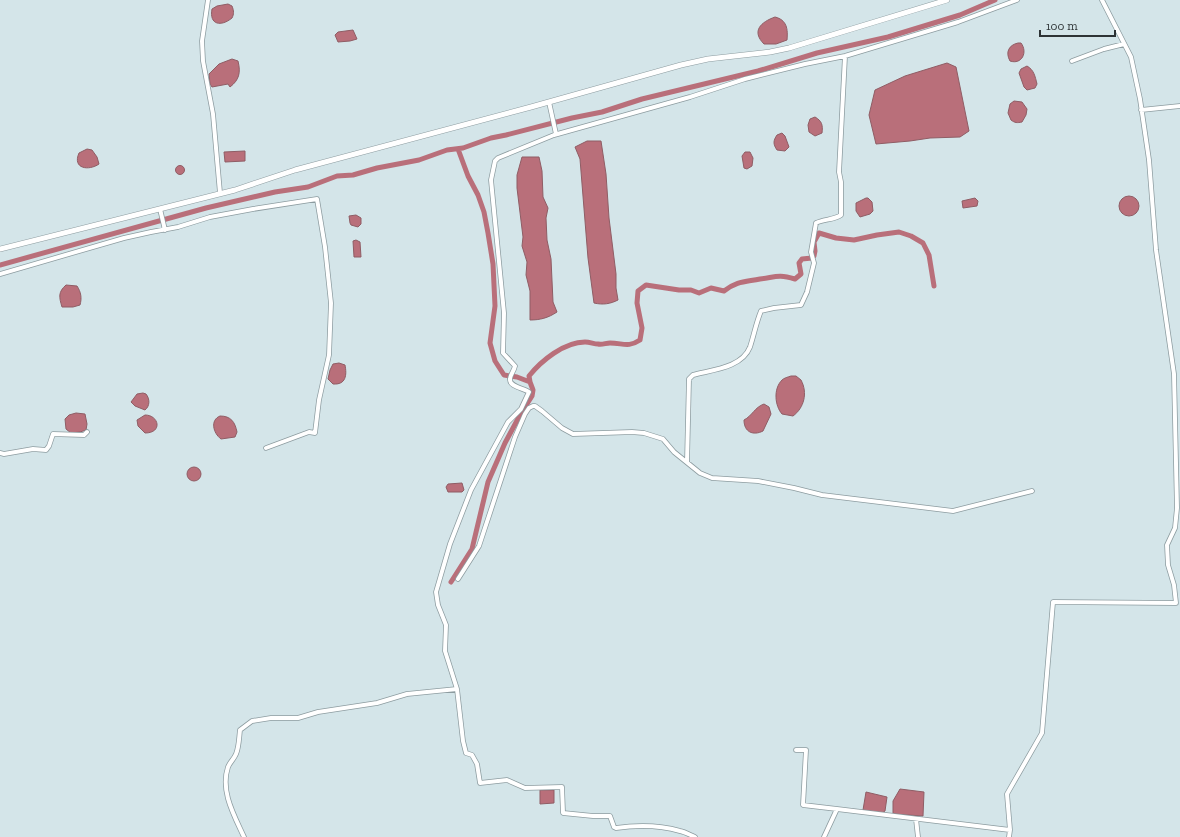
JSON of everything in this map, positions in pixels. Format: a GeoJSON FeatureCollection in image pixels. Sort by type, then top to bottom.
{"type":"FeatureCollection","features":[{"type":"Feature","properties":{"kind":"street"},"geometry":{"type":"LineString","coordinates":[[208,0],[202,40],[203,61],[213,114],[220,193]]}},
{"type":"Feature","properties":{"kind":"street"},"geometry":{"type":"LineString","coordinates":[[0,249],[220,193],[295,170],[681,65],[708,59],[770,52],[789,48],[947,0]]}},
{"type":"Feature","properties":{"kind":"street"},"geometry":{"type":"LineString","coordinates":[[695,837],[681,831],[665,828],[643,826],[616,828],[614,827],[610,816],[564,813],[562,787],[525,788],[507,780],[480,783],[477,764],[472,755],[466,753],[463,741],[457,689],[445,650],[446,625],[438,605],[436,592],[450,544],[472,490],[508,422],[521,409],[529,392],[511,383],[510,379],[515,366],[503,353],[504,314],[492,196],[492,171],[498,158],[556,133],[683,100],[745,79],[845,56],[952,24],[1017,0]]}},
{"type":"Feature","properties":{"kind":"street"},"geometry":{"type":"LineString","coordinates":[[1009,837],[1010,830],[1007,794],[1042,733],[1053,602],[1176,603],[1174,585],[1168,565],[1167,545],[1175,528],[1177,508],[1177,450],[1174,374],[1156,250],[1149,160],[1131,57],[1102,0]]}},
{"type":"Feature","properties":{"kind":"street"},"geometry":{"type":"LineString","coordinates":[[1072,61],[1104,49],[1124,44]]}},
{"type":"Feature","properties":{"kind":"street"},"geometry":{"type":"LineString","coordinates":[[687,462],[689,379],[693,375],[723,367],[743,358],[747,354],[750,347],[757,319],[761,311],[801,305],[807,292],[814,263],[811,252],[816,223],[841,216],[841,182],[839,172],[845,56]]}},
{"type":"Feature","properties":{"kind":"street"},"geometry":{"type":"LineString","coordinates":[[549,102],[556,133]]}},
{"type":"Feature","properties":{"kind":"street"},"geometry":{"type":"LineString","coordinates":[[1141,110],[1180,106]]}},
{"type":"Feature","properties":{"kind":"street"},"geometry":{"type":"LineString","coordinates":[[0,274],[124,238],[178,227],[210,217],[317,199],[325,247],[331,303],[329,355],[319,400],[315,433],[309,432],[266,448]]}},
{"type":"Feature","properties":{"kind":"street"},"geometry":{"type":"LineString","coordinates":[[160,209],[165,230]]}},
{"type":"Feature","properties":{"kind":"street"},"geometry":{"type":"LineString","coordinates":[[458,579],[479,546],[491,506],[499,488],[512,443],[525,414],[531,406],[537,407],[562,428],[573,434],[632,432],[644,433],[663,439],[674,452],[706,476],[712,478],[758,481],[822,495],[953,511],[1032,490]]}},
{"type":"Feature","properties":{"kind":"street"},"geometry":{"type":"LineString","coordinates":[[0,453],[4,454],[33,449],[46,450],[50,446],[53,434],[84,435],[87,432]]}},
{"type":"Feature","properties":{"kind":"street"},"geometry":{"type":"LineString","coordinates":[[244,837],[225,787],[228,766],[237,750],[240,730],[246,724],[252,721],[271,718],[298,718],[318,712],[377,703],[407,694],[457,689]]}},
{"type":"Feature","properties":{"kind":"street"},"geometry":{"type":"LineString","coordinates":[[796,750],[806,750],[803,805],[1010,830]]}},
{"type":"Feature","properties":{"kind":"street"},"geometry":{"type":"LineString","coordinates":[[824,837],[837,809]]}},
{"type":"Feature","properties":{"kind":"street"},"geometry":{"type":"LineString","coordinates":[[916,819],[918,837]]}},
{"type":"Feature","properties":{"kind":"shaded area"},"geometry":{"type":"Polygon","coordinates":[[[228,4],[232,6],[233,9],[232,18],[224,23],[217,23],[214,21],[212,18],[212,9],[217,6],[228,4]]]}},
{"type":"Feature","properties":{"kind":"shaded area"},"geometry":{"type":"Polygon","coordinates":[[[775,17],[782,20],[786,26],[787,40],[776,44],[764,44],[758,35],[759,28],[762,24],[775,17]]]}},
{"type":"Feature","properties":{"kind":"shaded area"},"geometry":{"type":"Polygon","coordinates":[[[353,30],[357,39],[338,42],[335,35],[338,32],[353,30]]]}},
{"type":"Feature","properties":{"kind":"shaded area"},"geometry":{"type":"Polygon","coordinates":[[[1021,43],[1023,47],[1023,57],[1018,61],[1010,61],[1008,55],[1009,49],[1012,45],[1021,43]]]}},
{"type":"Feature","properties":{"kind":"shaded area"},"geometry":{"type":"Polygon","coordinates":[[[232,59],[238,61],[239,65],[239,73],[235,82],[230,87],[228,84],[212,87],[210,84],[209,74],[219,64],[232,59]]]}},
{"type":"Feature","properties":{"kind":"shaded area"},"geometry":{"type":"Polygon","coordinates":[[[947,63],[956,67],[969,131],[960,137],[930,138],[876,144],[869,115],[875,90],[905,76],[947,63]]]}},
{"type":"Feature","properties":{"kind":"shaded area"},"geometry":{"type":"Polygon","coordinates":[[[1027,66],[1033,71],[1037,84],[1035,88],[1027,90],[1024,87],[1019,73],[1021,69],[1027,66]]]}},
{"type":"Feature","properties":{"kind":"shaded area"},"geometry":{"type":"Polygon","coordinates":[[[1014,101],[1022,102],[1027,109],[1026,115],[1022,122],[1012,121],[1008,113],[1010,104],[1014,101]]]}},
{"type":"Feature","properties":{"kind":"shaded area"},"geometry":{"type":"Polygon","coordinates":[[[815,117],[822,124],[822,133],[815,136],[809,132],[808,125],[810,119],[815,117]]]}},
{"type":"Feature","properties":{"kind":"shaded area"},"geometry":{"type":"Polygon","coordinates":[[[782,133],[785,136],[789,147],[785,151],[777,150],[774,144],[777,135],[782,133]]]}},
{"type":"Feature","properties":{"kind":"shaded area"},"geometry":{"type":"Polygon","coordinates":[[[587,141],[601,141],[606,174],[618,300],[606,304],[594,303],[588,258],[580,159],[575,147],[587,141]]]}},
{"type":"Feature","properties":{"kind":"shaded area"},"geometry":{"type":"Polygon","coordinates":[[[87,149],[92,150],[97,157],[99,164],[86,168],[80,165],[77,158],[79,153],[87,149]]]}},
{"type":"Feature","properties":{"kind":"shaded area"},"geometry":{"type":"Polygon","coordinates":[[[245,151],[245,161],[225,162],[224,152],[245,151]]]}},
{"type":"Feature","properties":{"kind":"shaded area"},"geometry":{"type":"Polygon","coordinates":[[[745,152],[750,152],[753,158],[752,166],[747,169],[744,168],[742,156],[745,152]]]}},
{"type":"Feature","properties":{"kind":"shaded area"},"geometry":{"type":"Polygon","coordinates":[[[522,157],[539,157],[542,171],[543,197],[548,208],[546,218],[547,240],[551,259],[553,302],[557,312],[547,317],[534,320],[530,320],[530,291],[526,275],[527,262],[522,246],[523,237],[517,188],[517,175],[522,157]]]}},
{"type":"Feature","properties":{"kind":"shaded area"},"geometry":{"type":"Polygon","coordinates":[[[180,165],[185,170],[180,175],[175,170],[180,165]]]}},
{"type":"Feature","properties":{"kind":"shaded area"},"geometry":{"type":"Polygon","coordinates":[[[1129,196],[1136,199],[1139,206],[1136,213],[1129,216],[1122,213],[1119,206],[1122,199],[1129,196]]]}},
{"type":"Feature","properties":{"kind":"shaded area"},"geometry":{"type":"Polygon","coordinates":[[[866,198],[872,202],[873,211],[870,214],[860,217],[856,211],[856,203],[866,198]]]}},
{"type":"Feature","properties":{"kind":"shaded area"},"geometry":{"type":"Polygon","coordinates":[[[975,198],[978,201],[977,206],[963,208],[962,201],[975,198]]]}},
{"type":"Feature","properties":{"kind":"shaded area"},"geometry":{"type":"Polygon","coordinates":[[[356,215],[361,218],[361,224],[358,227],[351,225],[350,223],[349,216],[356,215]]]}},
{"type":"Feature","properties":{"kind":"shaded area"},"geometry":{"type":"Polygon","coordinates":[[[356,240],[360,242],[361,257],[354,257],[353,241],[356,240]]]}},
{"type":"Feature","properties":{"kind":"shaded area"},"geometry":{"type":"Polygon","coordinates":[[[66,285],[77,286],[81,295],[80,305],[73,307],[62,307],[60,295],[66,285]]]}},
{"type":"Feature","properties":{"kind":"shaded area"},"geometry":{"type":"Polygon","coordinates":[[[339,363],[345,365],[346,376],[341,383],[333,384],[328,379],[330,370],[333,364],[339,363]]]}},
{"type":"Feature","properties":{"kind":"shaded area"},"geometry":{"type":"Polygon","coordinates":[[[796,376],[801,380],[804,390],[804,400],[802,405],[793,416],[782,414],[778,407],[776,397],[779,384],[783,379],[796,376]]]}},
{"type":"Feature","properties":{"kind":"shaded area"},"geometry":{"type":"Polygon","coordinates":[[[137,394],[146,394],[149,400],[148,407],[145,410],[135,406],[131,402],[137,394]]]}},
{"type":"Feature","properties":{"kind":"shaded area"},"geometry":{"type":"Polygon","coordinates":[[[764,404],[769,407],[771,414],[763,431],[756,433],[750,432],[744,424],[744,420],[758,407],[764,404]]]}},
{"type":"Feature","properties":{"kind":"shaded area"},"geometry":{"type":"Polygon","coordinates":[[[76,413],[85,414],[87,424],[86,430],[71,433],[66,429],[65,419],[69,415],[76,413]]]}},
{"type":"Feature","properties":{"kind":"shaded area"},"geometry":{"type":"Polygon","coordinates":[[[145,415],[150,416],[156,421],[157,427],[151,432],[145,433],[138,426],[137,420],[145,415]]]}},
{"type":"Feature","properties":{"kind":"shaded area"},"geometry":{"type":"Polygon","coordinates":[[[220,416],[230,418],[232,420],[237,432],[235,437],[221,439],[218,436],[214,423],[220,416]]]}},
{"type":"Feature","properties":{"kind":"shaded area"},"geometry":{"type":"Polygon","coordinates":[[[191,467],[197,467],[201,471],[201,477],[197,481],[191,481],[187,477],[187,471],[191,467]]]}},
{"type":"Feature","properties":{"kind":"shaded area"},"geometry":{"type":"Polygon","coordinates":[[[462,483],[464,490],[462,492],[448,492],[446,487],[448,484],[462,483]]]}},
{"type":"Feature","properties":{"kind":"shaded area"},"geometry":{"type":"Polygon","coordinates":[[[900,789],[924,792],[923,816],[893,814],[893,801],[900,789]]]}},
{"type":"Feature","properties":{"kind":"shaded area"},"geometry":{"type":"Polygon","coordinates":[[[540,790],[554,790],[554,803],[540,804],[540,790]]]}},
{"type":"Feature","properties":{"kind":"shaded area"},"geometry":{"type":"Polygon","coordinates":[[[866,792],[887,797],[885,811],[882,813],[863,810],[866,792]]]}},
{"type":"Feature","properties":{"kind":"waterway"},"geometry":{"type":"LineString","coordinates":[[0,265],[206,208],[275,192],[308,187],[337,176],[353,175],[377,168],[419,160],[447,150],[463,148],[491,138],[602,112],[642,99],[758,71],[817,53],[888,37],[960,15],[995,0]]}},
{"type":"Feature","properties":{"kind":"waterway"},"geometry":{"type":"LineString","coordinates":[[458,149],[468,176],[478,195],[484,212],[488,233],[493,264],[495,306],[490,343],[495,361],[504,375],[517,377],[530,382]]}},
{"type":"Feature","properties":{"kind":"waterway"},"geometry":{"type":"LineString","coordinates":[[814,256],[814,242],[819,233],[836,238],[854,240],[899,232],[911,236],[923,243],[929,255],[934,286]]}},
{"type":"Feature","properties":{"kind":"waterway"},"geometry":{"type":"LineString","coordinates":[[451,582],[472,549],[488,482],[505,443],[532,396],[533,390],[529,376],[540,364],[561,349],[577,343],[632,344],[640,340],[642,328],[637,303],[638,291],[646,285],[679,290],[691,290],[699,293],[711,288],[724,291],[745,281],[781,276],[795,279],[801,274],[799,263],[802,259],[812,258]]}}]}
